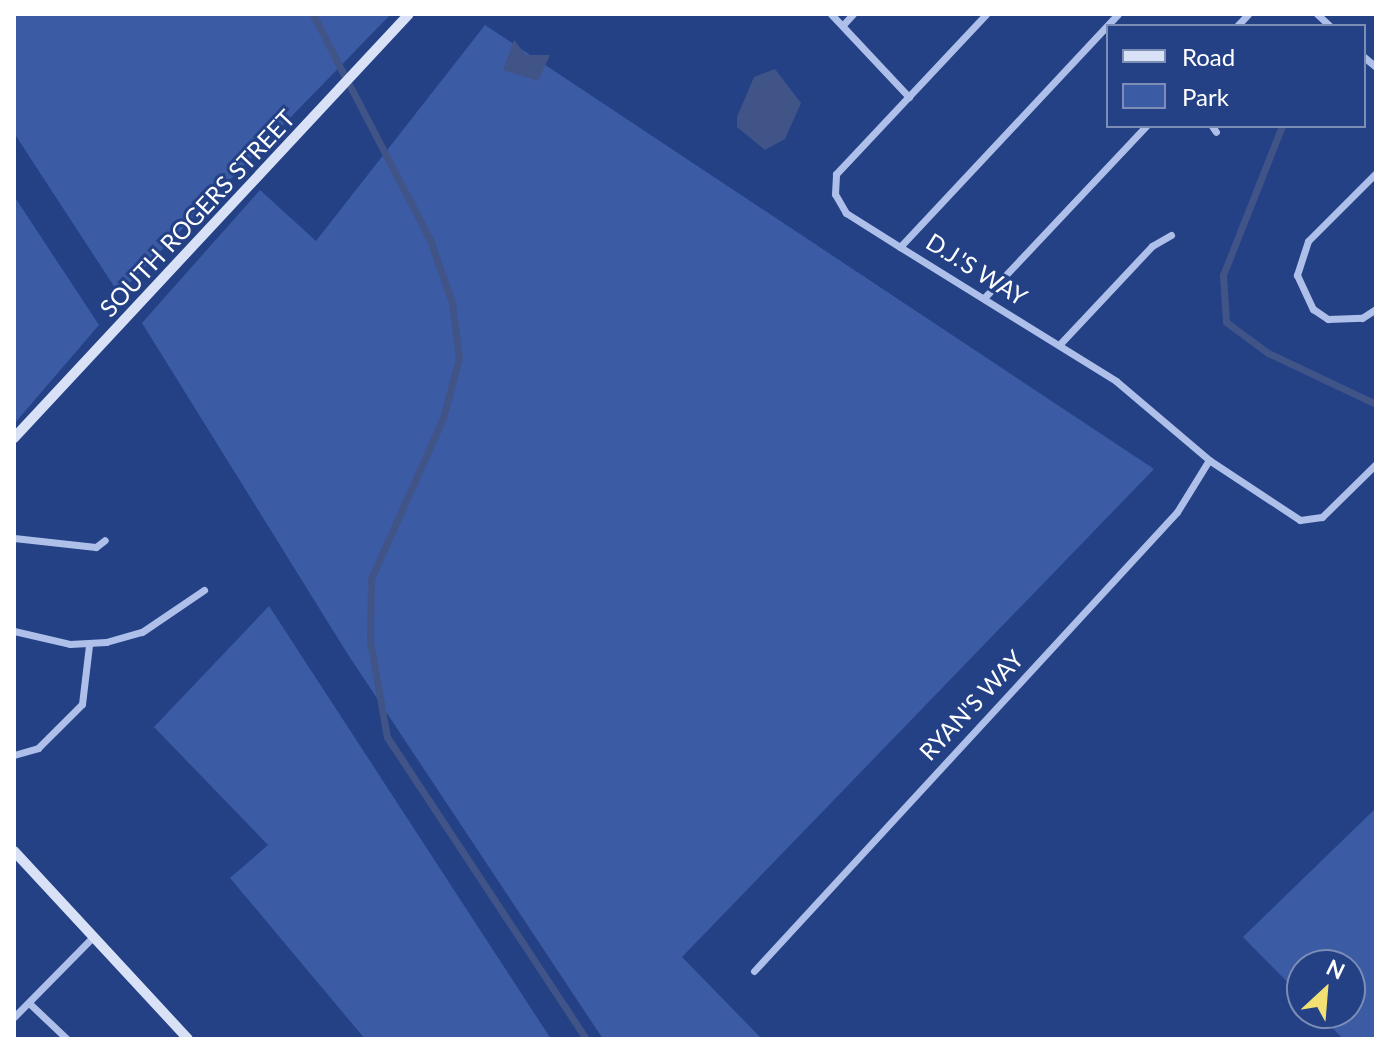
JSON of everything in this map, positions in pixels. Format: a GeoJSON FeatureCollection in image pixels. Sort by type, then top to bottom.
{"type":"FeatureCollection","features":[{"type":"Feature","properties":{"kind":"street","name":"SOUTH ROGERS STREET"},"geometry":{"type":"LineString","coordinates":[[14,438],[409,14]]}},
{"type":"Feature","properties":{"kind":"street"},"geometry":{"type":"LineString","coordinates":[[831,14],[909,97]]}},
{"type":"Feature","properties":{"kind":"street"},"geometry":{"type":"LineString","coordinates":[[843,25],[853,14]]}},
{"type":"Feature","properties":{"kind":"street"},"geometry":{"type":"LineString","coordinates":[[900,247],[846,213],[834,185],[846,162],[986,14]]}},
{"type":"Feature","properties":{"kind":"street","name":"D.J.'S WAY"},"geometry":{"type":"LineString","coordinates":[[1106,27],[900,247],[1116,381],[1209,460],[1314,522],[1376,464]]}},
{"type":"Feature","properties":{"kind":"street"},"geometry":{"type":"LineString","coordinates":[[985,297],[1144,128]]}},
{"type":"Feature","properties":{"kind":"street"},"geometry":{"type":"LineString","coordinates":[[1376,173],[1308,241],[1297,275],[1313,309],[1328,319],[1362,318],[1376,309]]}},
{"type":"Feature","properties":{"kind":"street"},"geometry":{"type":"LineString","coordinates":[[1059,345],[1152,246],[1171,235]]}},
{"type":"Feature","properties":{"kind":"street","name":"RYAN'S WAY"},"geometry":{"type":"LineString","coordinates":[[754,971],[1177,512],[1209,460]]}},
{"type":"Feature","properties":{"kind":"street"},"geometry":{"type":"LineString","coordinates":[[14,538],[95,547],[105,540]]}},
{"type":"Feature","properties":{"kind":"street"},"geometry":{"type":"LineString","coordinates":[[14,631],[89,645],[142,632],[204,590]]}},
{"type":"Feature","properties":{"kind":"street"},"geometry":{"type":"LineString","coordinates":[[14,755],[38,748],[82,704],[89,645]]}},
{"type":"Feature","properties":{"kind":"street"},"geometry":{"type":"LineString","coordinates":[[14,851],[188,1039]]}},
{"type":"Feature","properties":{"kind":"street"},"geometry":{"type":"LineString","coordinates":[[14,1017],[94,936]]}},
{"type":"Feature","properties":{"kind":"street"},"geometry":{"type":"LineString","coordinates":[[29,1003],[67,1039]]}},
{"type":"Feature","properties":{"kind":"green space"},"geometry":{"type":"Polygon","coordinates":[[[14,14],[391,14],[119,294],[14,133],[14,14]]]}},
{"type":"Feature","properties":{"kind":"green space"},"geometry":{"type":"Polygon","coordinates":[[[485,25],[1154,469],[682,957],[762,1039],[603,1039],[347,653],[142,323],[260,190],[316,241],[485,25]]]}},
{"type":"Feature","properties":{"kind":"green space"},"geometry":{"type":"Polygon","coordinates":[[[14,196],[99,325],[14,424],[14,196]]]}},
{"type":"Feature","properties":{"kind":"green space"},"geometry":{"type":"Polygon","coordinates":[[[269,606],[551,1039],[365,1039],[230,878],[268,845],[154,727],[269,606]]]}},
{"type":"Feature","properties":{"kind":"green space"},"geometry":{"type":"Polygon","coordinates":[[[1376,808],[1376,1039],[1343,1039],[1333,1029],[1366,1029],[1366,949],[1286,949],[1286,981],[1243,937],[1376,808]]]}},
{"type":"Feature","properties":{"kind":"shaded area"},"geometry":{"type":"Polygon","coordinates":[[[514,40],[526,55],[550,55],[538,81],[503,70],[514,40]]]}},
{"type":"Feature","properties":{"kind":"shaded area"},"geometry":{"type":"Polygon","coordinates":[[[775,69],[801,103],[785,139],[765,150],[737,127],[737,117],[754,77],[775,69]]]}},
{"type":"Feature","properties":{"kind":"waterway"},"geometry":{"type":"LineString","coordinates":[[313,14],[344,75]]}},
{"type":"Feature","properties":{"kind":"waterway"},"geometry":{"type":"LineString","coordinates":[[350,86],[430,240],[452,302],[459,358],[443,418],[371,579],[370,641],[387,737],[586,1039]]}},
{"type":"Feature","properties":{"kind":"waterway"},"geometry":{"type":"LineString","coordinates":[[1281,128],[1223,275],[1226,322],[1268,353],[1376,404]]}}]}
